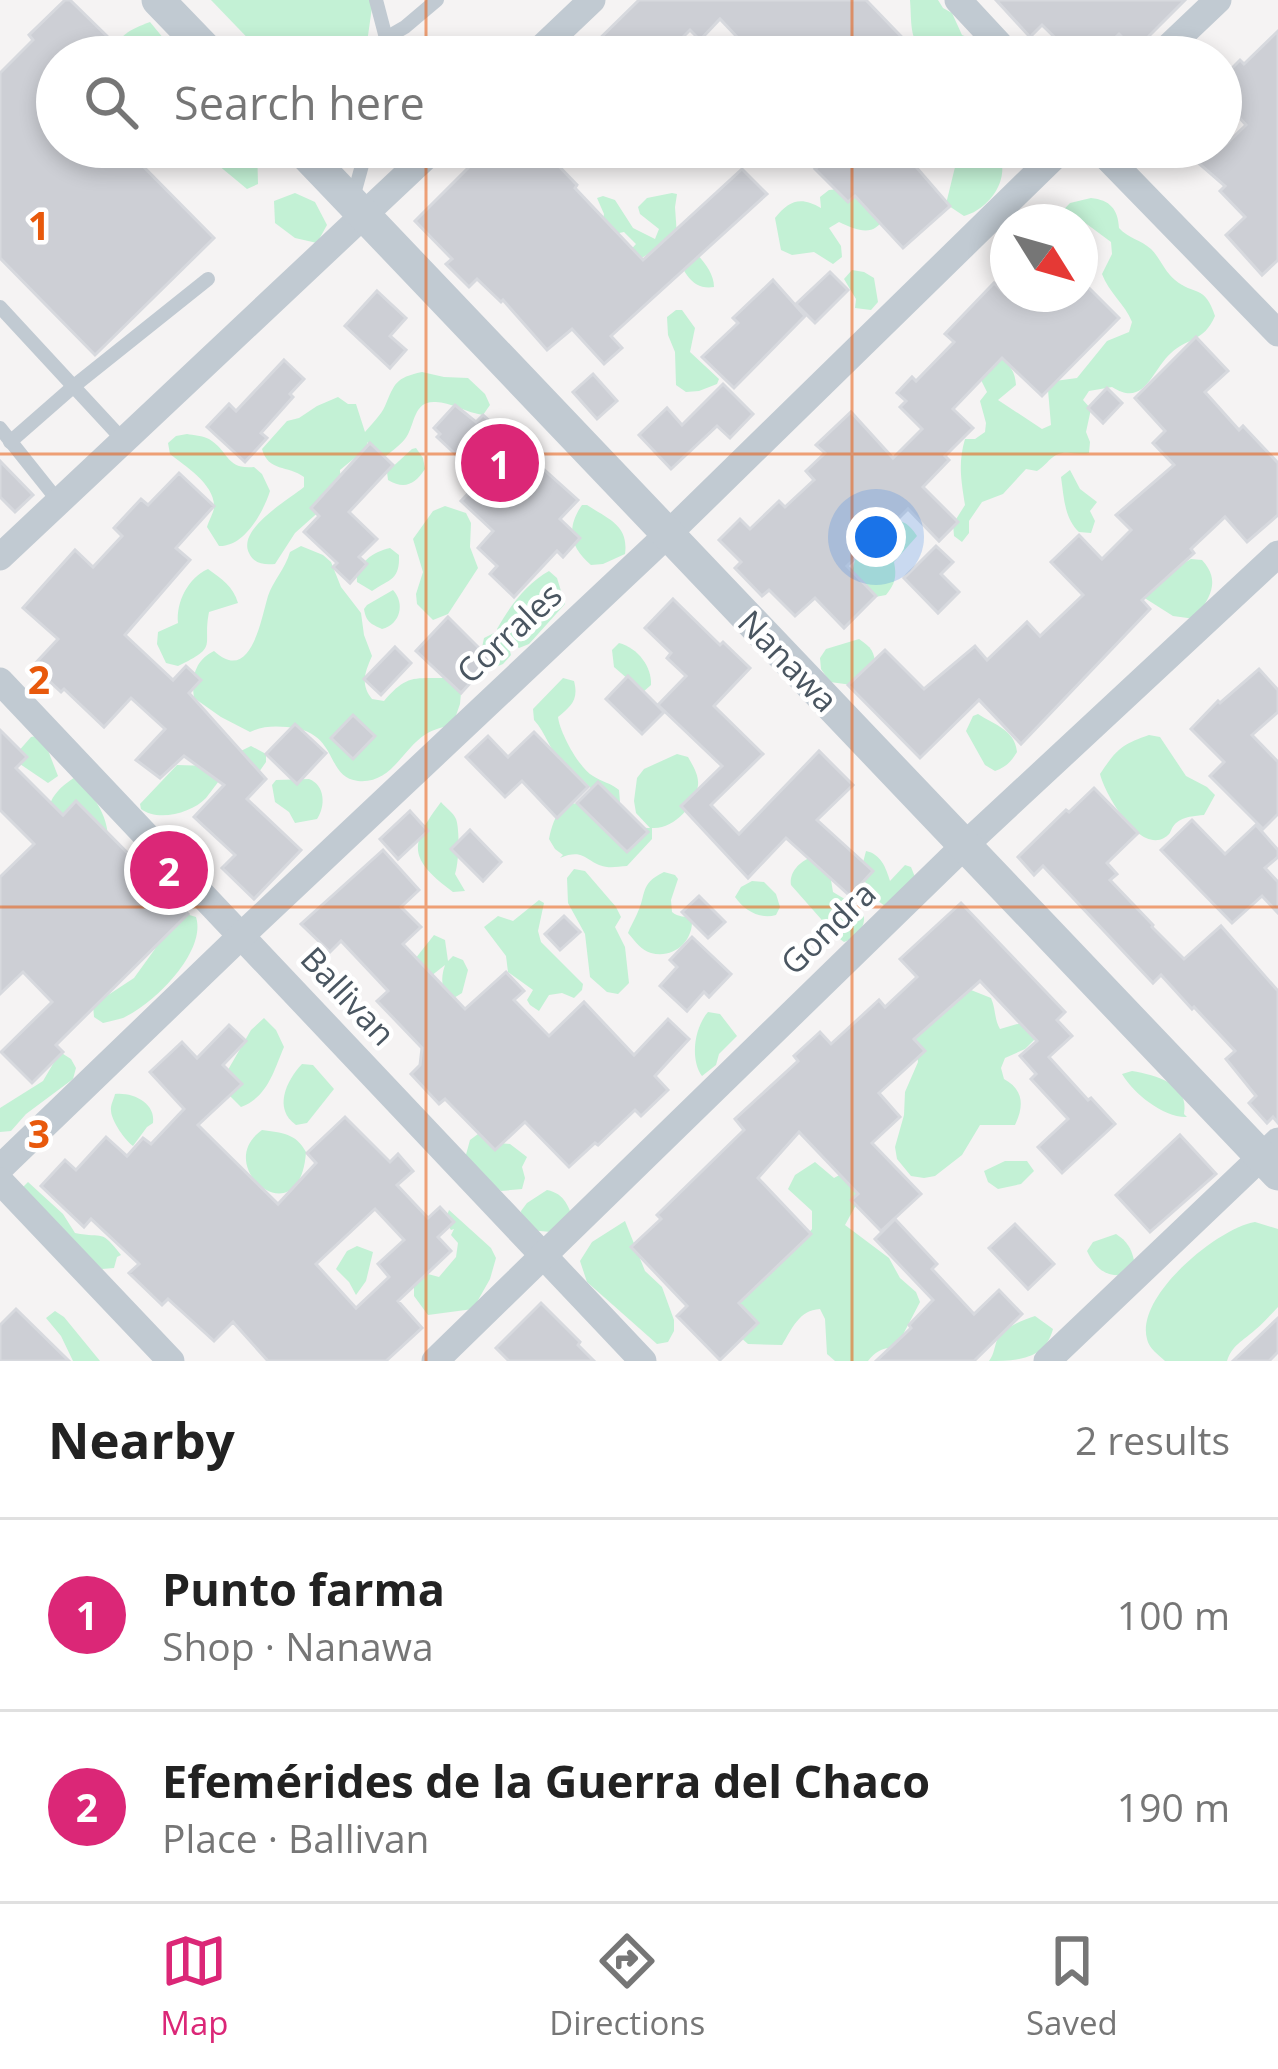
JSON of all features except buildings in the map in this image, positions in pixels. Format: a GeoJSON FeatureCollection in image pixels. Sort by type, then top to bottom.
{"type":"FeatureCollection","features":[{"type":"Feature","properties":{"kind":"street"},"geometry":{"type":"LineString","coordinates":[[158,0],[193,36]]}},
{"type":"Feature","properties":{"kind":"street"},"geometry":{"type":"LineString","coordinates":[[554,36],[592,0]]}},
{"type":"Feature","properties":{"kind":"street"},"geometry":{"type":"LineString","coordinates":[[958,0],[992,36]]}},
{"type":"Feature","properties":{"kind":"street"},"geometry":{"type":"LineString","coordinates":[[1180,36],[1218,0]]}},
{"type":"Feature","properties":{"kind":"street","name":"Nanawa"},"geometry":{"type":"LineString","coordinates":[[319,168],[964,846],[1272,1157]]}},
{"type":"Feature","properties":{"kind":"street"},"geometry":{"type":"LineString","coordinates":[[0,557],[358,209],[410,168]]}},
{"type":"Feature","properties":{"kind":"street","name":"Corrales"},"geometry":{"type":"LineString","coordinates":[[0,1168],[667,535],[1043,168]]}},
{"type":"Feature","properties":{"kind":"street"},"geometry":{"type":"LineString","coordinates":[[1117,168],[1278,333]]}},
{"type":"Feature","properties":{"kind":"street","name":"Gondra"},"geometry":{"type":"LineString","coordinates":[[434,1361],[964,846],[1278,554]]}},
{"type":"Feature","properties":{"kind":"street","name":"Ballivan"},"geometry":{"type":"LineString","coordinates":[[0,681],[643,1361]]}},
{"type":"Feature","properties":{"kind":"street"},"geometry":{"type":"LineString","coordinates":[[1047,1361],[1272,1157]]}},
{"type":"Feature","properties":{"kind":"street"},"geometry":{"type":"LineString","coordinates":[[0,1181],[171,1361]]}},
{"type":"Feature","properties":{"kind":"lane"},"geometry":{"type":"LineString","coordinates":[[376,0],[385,36]]}},
{"type":"Feature","properties":{"kind":"lane"},"geometry":{"type":"LineString","coordinates":[[389,36],[437,0]]}},
{"type":"Feature","properties":{"kind":"lane"},"geometry":{"type":"LineString","coordinates":[[358,209],[364,168]]}},
{"type":"Feature","properties":{"kind":"lane"},"geometry":{"type":"LineString","coordinates":[[58,502],[5,435],[208,279]]}},
{"type":"Feature","properties":{"kind":"lane"},"geometry":{"type":"LineString","coordinates":[[0,307],[124,441]]}},
{"type":"Feature","properties":{"kind":"green space"},"geometry":{"type":"Polygon","coordinates":[[[211,0],[373,0],[368,36],[246,36],[211,0]]]}},
{"type":"Feature","properties":{"kind":"green space"},"geometry":{"type":"Polygon","coordinates":[[[910,0],[938,0],[964,36],[914,36],[910,0]]]}},
{"type":"Feature","properties":{"kind":"green space"},"geometry":{"type":"Polygon","coordinates":[[[150,22],[162,36],[123,36],[150,22]]]}},
{"type":"Feature","properties":{"kind":"green space"},"geometry":{"type":"Polygon","coordinates":[[[222,168],[258,168],[258,184],[247,189],[222,168]]]}},
{"type":"Feature","properties":{"kind":"green space"},"geometry":{"type":"Polygon","coordinates":[[[955,168],[1002,168],[997,189],[974,212],[964,216],[946,204],[955,168]]]}},
{"type":"Feature","properties":{"kind":"green space"},"geometry":{"type":"Polygon","coordinates":[[[840,189],[886,215],[871,230],[839,222],[829,228],[841,246],[842,257],[833,264],[814,252],[792,255],[781,250],[775,218],[780,212],[801,201],[821,208],[820,197],[840,189]]]}},
{"type":"Feature","properties":{"kind":"green space"},"geometry":{"type":"Polygon","coordinates":[[[295,193],[315,202],[327,225],[317,243],[295,238],[275,223],[274,201],[295,193]]]}},
{"type":"Feature","properties":{"kind":"green space"},"geometry":{"type":"Polygon","coordinates":[[[677,194],[677,236],[706,266],[714,287],[692,281],[672,246],[635,262],[624,257],[636,244],[624,232],[614,234],[597,198],[615,200],[633,228],[655,239],[659,229],[638,207],[647,198],[677,194]]]}},
{"type":"Feature","properties":{"kind":"green space"},"geometry":{"type":"Polygon","coordinates":[[[1091,198],[1112,207],[1119,228],[1151,249],[1175,280],[1203,295],[1215,316],[1200,335],[1171,353],[1140,390],[1089,391],[1083,400],[1091,409],[1086,432],[1089,453],[1060,454],[1037,471],[1026,469],[1003,494],[982,502],[962,542],[954,536],[953,524],[965,505],[963,448],[965,439],[985,432],[986,423],[980,401],[987,392],[977,372],[999,357],[1006,363],[1016,385],[998,400],[1042,429],[1051,425],[1048,390],[1055,381],[1077,378],[1107,341],[1129,332],[1132,322],[1102,274],[1112,254],[1111,242],[1098,232],[1098,204],[1070,203],[1091,198]]]}},
{"type":"Feature","properties":{"kind":"green space"},"geometry":{"type":"Polygon","coordinates":[[[852,270],[874,278],[878,302],[871,310],[855,308],[856,299],[844,279],[852,270]]]}},
{"type":"Feature","properties":{"kind":"green space"},"geometry":{"type":"Polygon","coordinates":[[[682,310],[695,328],[690,352],[719,379],[717,384],[686,392],[676,385],[667,317],[682,310]]]}},
{"type":"Feature","properties":{"kind":"green space"},"geometry":{"type":"Polygon","coordinates":[[[422,372],[468,378],[490,405],[483,415],[441,402],[423,405],[405,439],[386,456],[367,442],[368,447],[340,470],[341,492],[295,533],[275,564],[254,560],[247,544],[250,534],[304,487],[304,477],[274,465],[262,449],[287,421],[338,397],[356,404],[365,432],[397,383],[422,372]]]}},
{"type":"Feature","properties":{"kind":"green space"},"geometry":{"type":"Polygon","coordinates":[[[187,434],[209,439],[238,466],[254,467],[270,491],[251,527],[228,545],[219,546],[207,527],[214,508],[210,492],[170,454],[168,443],[187,434]]]}},
{"type":"Feature","properties":{"kind":"green space"},"geometry":{"type":"Polygon","coordinates":[[[416,448],[423,458],[421,474],[405,485],[388,480],[387,472],[416,448]]]}},
{"type":"Feature","properties":{"kind":"green space"},"geometry":{"type":"Polygon","coordinates":[[[1070,470],[1080,489],[1097,502],[1090,511],[1095,521],[1091,533],[1079,532],[1068,514],[1061,477],[1070,470]]]}},
{"type":"Feature","properties":{"kind":"green space"},"geometry":{"type":"Polygon","coordinates":[[[582,505],[620,529],[625,554],[603,564],[591,565],[584,558],[572,529],[582,505]]]}},
{"type":"Feature","properties":{"kind":"green space"},"geometry":{"type":"Polygon","coordinates":[[[445,506],[466,513],[478,568],[448,614],[433,620],[417,604],[423,572],[413,539],[433,511],[445,506]]]}},
{"type":"Feature","properties":{"kind":"green space"},"geometry":{"type":"Polygon","coordinates":[[[890,520],[906,524],[917,536],[894,562],[889,591],[875,597],[852,573],[863,547],[874,548],[884,541],[890,520]]]}},
{"type":"Feature","properties":{"kind":"green space"},"geometry":{"type":"Polygon","coordinates":[[[301,546],[331,562],[341,587],[361,613],[372,656],[365,678],[372,699],[384,701],[398,686],[417,678],[445,678],[461,693],[453,724],[426,734],[380,777],[347,778],[324,745],[304,730],[273,727],[250,732],[194,698],[193,683],[202,659],[214,651],[227,659],[246,655],[273,585],[290,552],[301,546]]]}},
{"type":"Feature","properties":{"kind":"green space"},"geometry":{"type":"Polygon","coordinates":[[[390,548],[399,555],[393,578],[372,591],[357,582],[367,559],[390,548]]]}},
{"type":"Feature","properties":{"kind":"green space"},"geometry":{"type":"Polygon","coordinates":[[[1191,559],[1202,560],[1212,583],[1195,619],[1173,616],[1143,597],[1170,571],[1191,559]]]}},
{"type":"Feature","properties":{"kind":"green space"},"geometry":{"type":"Polygon","coordinates":[[[208,569],[230,587],[238,603],[209,612],[207,645],[200,654],[178,666],[166,663],[157,644],[158,632],[178,623],[185,592],[208,569]]]}},
{"type":"Feature","properties":{"kind":"green space"},"geometry":{"type":"Polygon","coordinates":[[[549,571],[557,578],[565,604],[529,644],[519,648],[507,640],[511,655],[491,669],[480,657],[484,638],[501,635],[497,629],[513,604],[549,571]]]}},
{"type":"Feature","properties":{"kind":"green space"},"geometry":{"type":"Polygon","coordinates":[[[393,590],[399,612],[382,629],[370,622],[364,609],[393,590]]]}},
{"type":"Feature","properties":{"kind":"green space"},"geometry":{"type":"Polygon","coordinates":[[[859,639],[872,650],[875,666],[852,685],[830,682],[821,669],[820,658],[826,649],[859,639]]]}},
{"type":"Feature","properties":{"kind":"green space"},"geometry":{"type":"Polygon","coordinates":[[[619,643],[646,665],[651,685],[643,692],[614,667],[612,650],[619,643]]]}},
{"type":"Feature","properties":{"kind":"green space"},"geometry":{"type":"Polygon","coordinates":[[[563,678],[574,681],[575,688],[573,702],[558,717],[566,741],[588,772],[619,790],[620,802],[601,796],[562,763],[534,720],[533,709],[563,678]]]}},
{"type":"Feature","properties":{"kind":"green space"},"geometry":{"type":"Polygon","coordinates":[[[978,714],[1003,729],[1015,745],[1013,759],[995,771],[985,765],[966,731],[978,714]]]}},
{"type":"Feature","properties":{"kind":"green space"},"geometry":{"type":"Polygon","coordinates":[[[42,735],[58,776],[48,783],[20,764],[17,753],[31,737],[42,735]]]}},
{"type":"Feature","properties":{"kind":"green space"},"geometry":{"type":"Polygon","coordinates":[[[1149,735],[1160,737],[1186,776],[1215,795],[1204,815],[1182,819],[1167,836],[1154,840],[1124,819],[1100,774],[1120,749],[1149,735]]]}},
{"type":"Feature","properties":{"kind":"green space"},"geometry":{"type":"Polygon","coordinates":[[[251,746],[266,754],[259,772],[219,781],[206,798],[184,812],[156,815],[141,809],[140,804],[177,765],[210,766],[251,746]]]}},
{"type":"Feature","properties":{"kind":"green space"},"geometry":{"type":"Polygon","coordinates":[[[677,754],[688,757],[697,774],[693,800],[675,821],[652,828],[652,839],[627,866],[607,867],[575,854],[560,858],[563,855],[549,839],[565,806],[590,807],[650,828],[636,813],[637,778],[644,769],[677,754]]]}},
{"type":"Feature","properties":{"kind":"green space"},"geometry":{"type":"Polygon","coordinates":[[[77,776],[102,813],[108,857],[41,836],[51,801],[77,776]]]}},
{"type":"Feature","properties":{"kind":"green space"},"geometry":{"type":"Polygon","coordinates":[[[309,779],[321,791],[322,808],[317,819],[295,823],[275,802],[272,785],[276,780],[309,779]]]}},
{"type":"Feature","properties":{"kind":"green space"},"geometry":{"type":"Polygon","coordinates":[[[441,802],[456,819],[455,874],[465,891],[453,892],[438,880],[418,850],[423,829],[441,802]]]}},
{"type":"Feature","properties":{"kind":"green space"},"geometry":{"type":"Polygon","coordinates":[[[866,851],[879,858],[890,881],[905,865],[915,877],[886,907],[860,874],[866,851]]]}},
{"type":"Feature","properties":{"kind":"green space"},"geometry":{"type":"Polygon","coordinates":[[[812,857],[830,874],[833,892],[858,907],[864,917],[861,929],[848,941],[836,936],[791,885],[796,868],[812,857]]]}},
{"type":"Feature","properties":{"kind":"green space"},"geometry":{"type":"Polygon","coordinates":[[[574,869],[585,871],[621,917],[615,927],[625,947],[629,983],[618,994],[607,992],[590,977],[585,934],[568,903],[567,878],[574,869]]]}},
{"type":"Feature","properties":{"kind":"green space"},"geometry":{"type":"Polygon","coordinates":[[[664,872],[678,879],[672,912],[692,920],[685,942],[659,954],[644,950],[628,933],[647,885],[664,872]]]}},
{"type":"Feature","properties":{"kind":"green space"},"geometry":{"type":"Polygon","coordinates":[[[752,881],[764,882],[776,894],[780,907],[776,915],[753,913],[735,897],[752,881]]]}},
{"type":"Feature","properties":{"kind":"green space"},"geometry":{"type":"Polygon","coordinates":[[[539,900],[544,903],[538,931],[541,942],[583,984],[574,998],[549,995],[539,1011],[527,1000],[533,990],[508,972],[506,956],[484,927],[498,916],[513,921],[539,900]]]}},
{"type":"Feature","properties":{"kind":"green space"},"geometry":{"type":"Polygon","coordinates":[[[186,914],[196,917],[197,931],[175,976],[149,1002],[123,1018],[103,1023],[94,1017],[93,1005],[134,978],[158,937],[186,914]]]}},
{"type":"Feature","properties":{"kind":"green space"},"geometry":{"type":"Polygon","coordinates":[[[434,935],[445,940],[448,961],[453,956],[463,960],[468,970],[462,993],[449,1001],[442,983],[445,965],[426,980],[404,973],[434,935]]]}},
{"type":"Feature","properties":{"kind":"green space"},"geometry":{"type":"Polygon","coordinates":[[[971,990],[991,998],[1000,1029],[1021,1023],[1035,1039],[1005,1058],[1001,1068],[1004,1079],[1019,1093],[1018,1118],[1015,1125],[980,1125],[962,1155],[935,1176],[911,1176],[897,1159],[895,1147],[905,1092],[918,1062],[915,1039],[971,990]]]}},
{"type":"Feature","properties":{"kind":"green space"},"geometry":{"type":"Polygon","coordinates":[[[708,1012],[720,1014],[737,1036],[702,1076],[695,1044],[708,1012]]]}},
{"type":"Feature","properties":{"kind":"green space"},"geometry":{"type":"Polygon","coordinates":[[[264,1018],[284,1047],[264,1090],[241,1107],[229,1095],[225,1075],[251,1030],[264,1018]]]}},
{"type":"Feature","properties":{"kind":"green space"},"geometry":{"type":"Polygon","coordinates":[[[60,1052],[76,1068],[73,1079],[11,1131],[0,1132],[0,1108],[43,1081],[60,1052]]]}},
{"type":"Feature","properties":{"kind":"green space"},"geometry":{"type":"Polygon","coordinates":[[[302,1064],[313,1065],[334,1089],[307,1123],[296,1125],[285,1111],[284,1095],[302,1064]]]}},
{"type":"Feature","properties":{"kind":"green space"},"geometry":{"type":"Polygon","coordinates":[[[1132,1071],[1161,1078],[1177,1088],[1187,1117],[1169,1114],[1142,1097],[1122,1074],[1132,1071]]]}},
{"type":"Feature","properties":{"kind":"green space"},"geometry":{"type":"Polygon","coordinates":[[[115,1094],[136,1097],[151,1110],[153,1123],[133,1146],[112,1115],[115,1094]]]}},
{"type":"Feature","properties":{"kind":"green space"},"geometry":{"type":"Polygon","coordinates":[[[262,1130],[293,1137],[306,1152],[300,1178],[289,1191],[262,1188],[251,1176],[246,1161],[249,1145],[262,1130]]]}},
{"type":"Feature","properties":{"kind":"green space"},"geometry":{"type":"Polygon","coordinates":[[[478,1134],[487,1142],[510,1144],[527,1157],[522,1189],[501,1191],[464,1162],[470,1140],[478,1134]]]}},
{"type":"Feature","properties":{"kind":"green space"},"geometry":{"type":"Polygon","coordinates":[[[1005,1161],[1027,1161],[1034,1171],[1021,1184],[998,1189],[984,1171],[1005,1161]]]}},
{"type":"Feature","properties":{"kind":"green space"},"geometry":{"type":"Polygon","coordinates":[[[815,1162],[834,1178],[852,1168],[862,1194],[845,1225],[889,1258],[920,1302],[896,1348],[881,1350],[868,1361],[835,1361],[827,1354],[820,1309],[801,1317],[782,1345],[748,1344],[740,1337],[739,1297],[812,1229],[812,1211],[788,1189],[795,1175],[815,1162]]]}},
{"type":"Feature","properties":{"kind":"green space"},"geometry":{"type":"Polygon","coordinates":[[[28,1182],[63,1214],[75,1233],[109,1241],[121,1255],[114,1268],[102,1269],[20,1190],[28,1182]]]}},
{"type":"Feature","properties":{"kind":"green space"},"geometry":{"type":"Polygon","coordinates":[[[547,1190],[562,1198],[575,1223],[562,1233],[529,1230],[522,1222],[521,1211],[527,1203],[547,1190]]]}},
{"type":"Feature","properties":{"kind":"green space"},"geometry":{"type":"Polygon","coordinates":[[[449,1210],[496,1258],[473,1309],[428,1315],[414,1296],[414,1285],[428,1274],[439,1277],[456,1257],[454,1229],[445,1221],[449,1210]]]}},
{"type":"Feature","properties":{"kind":"green space"},"geometry":{"type":"Polygon","coordinates":[[[625,1221],[645,1271],[662,1287],[674,1320],[668,1342],[657,1344],[587,1282],[580,1261],[592,1242],[625,1221]]]}},
{"type":"Feature","properties":{"kind":"green space"},"geometry":{"type":"Polygon","coordinates":[[[1255,1222],[1278,1229],[1278,1307],[1235,1347],[1227,1361],[1165,1361],[1147,1339],[1154,1303],[1201,1250],[1255,1222]]]}},
{"type":"Feature","properties":{"kind":"green space"},"geometry":{"type":"Polygon","coordinates":[[[1116,1234],[1128,1245],[1134,1260],[1124,1275],[1101,1270],[1087,1251],[1093,1242],[1116,1234]]]}},
{"type":"Feature","properties":{"kind":"green space"},"geometry":{"type":"Polygon","coordinates":[[[357,1246],[373,1252],[366,1281],[356,1295],[336,1269],[347,1251],[357,1246]]]}},
{"type":"Feature","properties":{"kind":"green space"},"geometry":{"type":"Polygon","coordinates":[[[55,1311],[100,1361],[73,1361],[46,1318],[55,1311]]]}},
{"type":"Feature","properties":{"kind":"green space"},"geometry":{"type":"Polygon","coordinates":[[[1035,1316],[1053,1329],[1043,1347],[1019,1359],[989,1361],[1002,1333],[1035,1316]]]}},
{"type":"Feature","properties":{"kind":"place","name":"Punto farma"},"geometry":{"type":"Point","coordinates":[500,463]}},
{"type":"Feature","properties":{"kind":"place","name":"Efemérides de la Guerra del Chaco"},"geometry":{"type":"Point","coordinates":[169,870]}}]}
